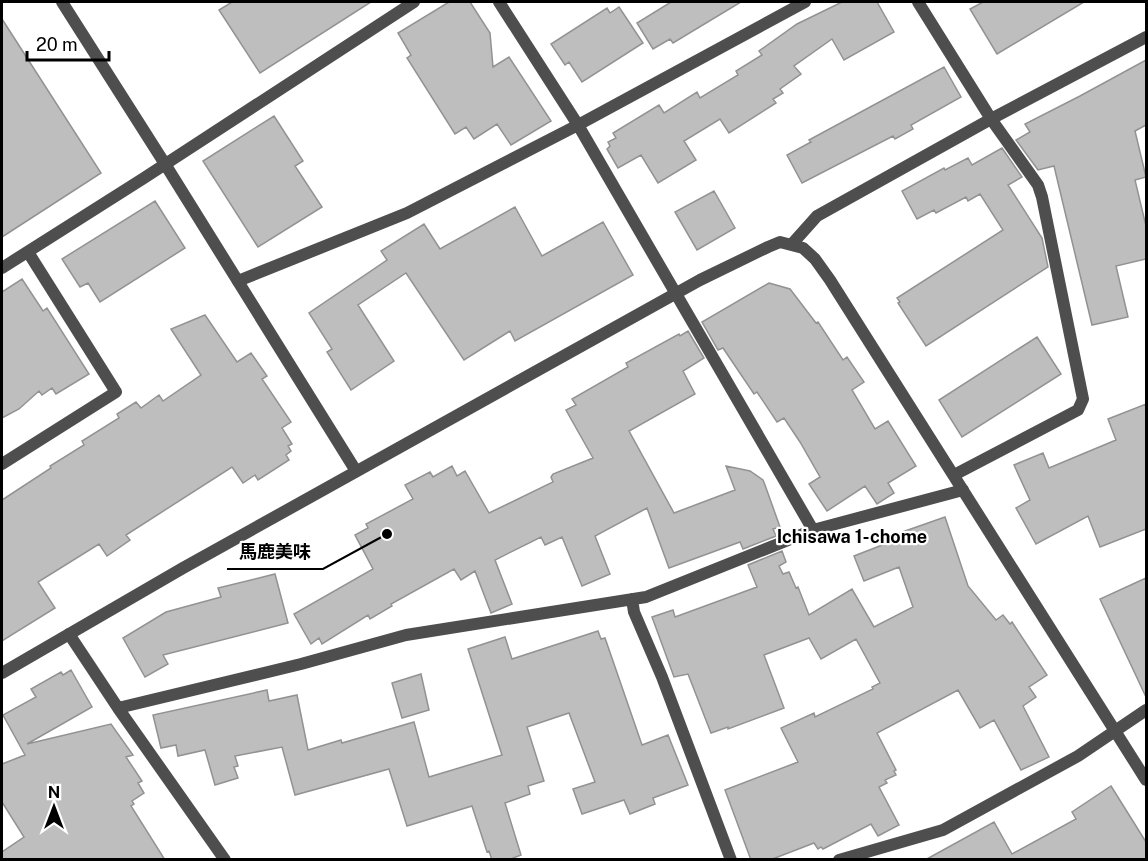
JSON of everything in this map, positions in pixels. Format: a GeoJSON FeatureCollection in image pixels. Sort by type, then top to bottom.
{"type":"FeatureCollection","features":[{"type":"Feature","properties":{"kind":"street"},"geometry":{"type":"LineString","coordinates":[[62,2],[356,471]]}},
{"type":"Feature","properties":{"kind":"street"},"geometry":{"type":"LineString","coordinates":[[2,268],[414,2]]}},
{"type":"Feature","properties":{"kind":"street"},"geometry":{"type":"LineString","coordinates":[[499,2],[578,125],[813,530]]}},
{"type":"Feature","properties":{"kind":"street"},"geometry":{"type":"LineString","coordinates":[[238,281],[407,213],[578,125],[805,2]]}},
{"type":"Feature","properties":{"kind":"street"},"geometry":{"type":"LineString","coordinates":[[918,2],[991,119],[1038,185],[1083,399],[1078,410],[954,475]]}},
{"type":"Feature","properties":{"kind":"street"},"geometry":{"type":"LineString","coordinates":[[792,244],[817,216],[991,119],[1146,37]]}},
{"type":"Feature","properties":{"kind":"street"},"geometry":{"type":"LineString","coordinates":[[2,673],[356,471],[676,293],[780,242],[803,248],[815,259],[856,320],[1146,780]]}},
{"type":"Feature","properties":{"kind":"street"},"geometry":{"type":"LineString","coordinates":[[2,465],[116,392],[28,252]]}},
{"type":"Feature","properties":{"kind":"street"},"geometry":{"type":"LineString","coordinates":[[118,708],[301,664],[406,635],[646,597],[813,530],[963,490]]}},
{"type":"Feature","properties":{"kind":"street"},"geometry":{"type":"LineString","coordinates":[[632,599],[634,612],[662,677],[731,860]]}},
{"type":"Feature","properties":{"kind":"street"},"geometry":{"type":"LineString","coordinates":[[69,634],[225,860]]}},
{"type":"Feature","properties":{"kind":"street"},"geometry":{"type":"LineString","coordinates":[[839,860],[943,830],[1078,756],[1146,710]]}},
{"type":"Feature","properties":{"kind":"building"},"geometry":{"type":"Polygon","coordinates":[[[232,2],[371,2],[260,73],[219,10],[232,2]]]}},
{"type":"Feature","properties":{"kind":"building"},"geometry":{"type":"Polygon","coordinates":[[[449,2],[470,2],[490,33],[493,67],[509,57],[551,121],[511,145],[497,124],[474,139],[466,127],[455,134],[407,58],[411,55],[398,33],[449,2]]]}},
{"type":"Feature","properties":{"kind":"building"},"geometry":{"type":"Polygon","coordinates":[[[671,2],[741,2],[673,43],[670,39],[653,49],[637,23],[671,2]]]}},
{"type":"Feature","properties":{"kind":"building"},"geometry":{"type":"Polygon","coordinates":[[[842,2],[877,2],[894,32],[844,60],[832,39],[794,66],[801,74],[780,89],[783,93],[773,99],[776,103],[729,133],[720,119],[684,141],[696,160],[658,183],[641,155],[618,168],[607,149],[610,146],[608,142],[616,138],[613,133],[659,105],[664,113],[697,92],[700,98],[738,75],[736,71],[762,55],[759,51],[797,24],[842,2]]]}},
{"type":"Feature","properties":{"kind":"building"},"geometry":{"type":"Polygon","coordinates":[[[983,2],[1084,2],[997,54],[970,9],[983,2]]]}},
{"type":"Feature","properties":{"kind":"building"},"geometry":{"type":"Polygon","coordinates":[[[619,7],[643,43],[582,82],[569,62],[565,65],[551,44],[607,8],[610,13],[619,7]]]}},
{"type":"Feature","properties":{"kind":"building"},"geometry":{"type":"Polygon","coordinates":[[[2,19],[101,173],[2,237],[2,19]]]}},
{"type":"Feature","properties":{"kind":"building"},"geometry":{"type":"Polygon","coordinates":[[[1146,60],[1146,125],[1135,131],[1146,177],[1135,180],[1146,226],[1146,259],[1116,266],[1128,317],[1092,325],[1054,166],[1038,170],[1016,140],[1030,132],[1025,124],[1146,60]]]}},
{"type":"Feature","properties":{"kind":"building"},"geometry":{"type":"Polygon","coordinates":[[[944,67],[961,97],[911,125],[913,129],[895,139],[893,136],[802,183],[787,155],[811,142],[809,140],[944,67]]]}},
{"type":"Feature","properties":{"kind":"building"},"geometry":{"type":"Polygon","coordinates":[[[274,116],[303,161],[295,166],[322,207],[258,247],[203,161],[274,116]]]}},
{"type":"Feature","properties":{"kind":"building"},"geometry":{"type":"Polygon","coordinates":[[[1002,148],[1022,177],[1008,185],[1042,238],[1048,267],[926,346],[897,298],[1003,230],[980,194],[968,201],[966,197],[936,213],[934,210],[917,219],[902,191],[944,168],[945,170],[968,158],[972,165],[1002,148]]]}},
{"type":"Feature","properties":{"kind":"building"},"geometry":{"type":"Polygon","coordinates":[[[714,191],[735,228],[697,250],[675,212],[714,191]]]}},
{"type":"Feature","properties":{"kind":"building"},"geometry":{"type":"Polygon","coordinates":[[[155,201],[185,248],[100,302],[88,283],[80,287],[62,259],[155,201]]]}},
{"type":"Feature","properties":{"kind":"building"},"geometry":{"type":"Polygon","coordinates":[[[515,207],[542,256],[603,222],[633,275],[515,341],[510,331],[464,360],[406,273],[358,305],[394,361],[351,390],[327,352],[332,349],[309,313],[387,260],[381,251],[424,224],[440,249],[515,207]]]}},
{"type":"Feature","properties":{"kind":"building"},"geometry":{"type":"Polygon","coordinates":[[[22,279],[43,311],[47,308],[89,374],[56,394],[52,388],[42,395],[39,391],[19,409],[2,418],[2,292],[22,279]]]}},
{"type":"Feature","properties":{"kind":"building"},"geometry":{"type":"Polygon","coordinates":[[[769,283],[790,289],[816,323],[818,322],[843,360],[847,357],[864,382],[852,390],[875,429],[888,421],[916,466],[888,483],[894,493],[877,504],[865,486],[827,511],[809,484],[820,477],[800,442],[784,418],[777,422],[757,392],[754,394],[723,348],[718,350],[702,322],[769,283]]]}},
{"type":"Feature","properties":{"kind":"building"},"geometry":{"type":"Polygon","coordinates":[[[205,315],[237,362],[251,353],[267,376],[262,379],[291,422],[282,428],[292,444],[288,446],[291,451],[286,455],[289,460],[258,480],[255,475],[243,483],[232,467],[126,535],[130,540],[107,556],[99,544],[38,582],[55,608],[2,641],[2,500],[84,445],[82,441],[119,418],[117,414],[136,402],[141,408],[159,395],[163,401],[201,375],[171,329],[205,315]]]}},
{"type":"Feature","properties":{"kind":"building"},"geometry":{"type":"Polygon","coordinates":[[[688,331],[704,358],[683,371],[695,394],[629,431],[674,513],[735,490],[726,466],[750,471],[763,480],[780,527],[773,529],[776,536],[743,549],[740,542],[669,568],[647,508],[595,536],[610,574],[582,586],[562,537],[545,545],[541,537],[495,560],[512,604],[491,613],[475,571],[461,580],[454,569],[391,604],[392,606],[370,619],[368,615],[322,644],[319,638],[311,644],[294,614],[373,569],[355,535],[368,528],[366,524],[413,499],[405,485],[430,472],[433,477],[452,466],[457,476],[465,471],[489,513],[553,482],[551,477],[553,474],[593,458],[566,410],[576,405],[572,399],[628,367],[626,363],[688,331]]]}},
{"type":"Feature","properties":{"kind":"building"},"geometry":{"type":"Polygon","coordinates":[[[1037,337],[1061,374],[962,437],[939,400],[1037,337]]]}},
{"type":"Feature","properties":{"kind":"building"},"geometry":{"type":"Polygon","coordinates":[[[1146,404],[1146,529],[1100,547],[1088,516],[1036,544],[1016,508],[1030,500],[1014,465],[1043,453],[1049,468],[1116,440],[1108,419],[1146,404]]]}},
{"type":"Feature","properties":{"kind":"building"},"geometry":{"type":"Polygon","coordinates":[[[945,517],[968,586],[996,620],[1003,615],[1010,624],[1012,622],[1047,675],[1029,687],[1036,697],[1023,706],[1049,757],[1021,770],[994,720],[980,728],[958,690],[877,733],[896,770],[894,771],[896,775],[885,780],[887,783],[879,787],[899,825],[878,836],[871,824],[823,849],[821,847],[818,849],[814,843],[770,860],[751,860],[725,790],[798,762],[781,728],[814,713],[815,717],[873,689],[872,687],[880,683],[856,639],[821,659],[809,638],[764,655],[784,708],[711,733],[688,674],[674,677],[652,617],[673,610],[675,617],[757,587],[748,565],[782,551],[786,562],[779,566],[783,574],[789,572],[796,588],[798,587],[809,615],[852,589],[874,627],[913,607],[899,567],[864,581],[854,556],[890,542],[888,537],[945,517]]]}},
{"type":"Feature","properties":{"kind":"building"},"geometry":{"type":"Polygon","coordinates":[[[275,574],[288,623],[163,655],[168,664],[145,677],[123,638],[166,612],[221,597],[218,588],[275,574]]]}},
{"type":"Feature","properties":{"kind":"building"},"geometry":{"type":"Polygon","coordinates":[[[1146,578],[1146,697],[1100,599],[1146,578]]]}},
{"type":"Feature","properties":{"kind":"building"},"geometry":{"type":"Polygon","coordinates":[[[598,631],[601,639],[605,638],[642,745],[668,735],[688,785],[653,798],[655,804],[630,814],[624,800],[582,814],[573,789],[595,782],[569,713],[527,727],[544,781],[528,786],[530,794],[505,803],[521,855],[508,860],[492,860],[489,851],[487,852],[472,806],[407,826],[389,769],[295,795],[282,747],[235,756],[238,766],[234,767],[238,778],[215,785],[205,750],[178,756],[176,745],[161,748],[153,715],[267,690],[269,701],[297,695],[308,750],[341,740],[342,743],[414,722],[429,777],[502,755],[468,649],[505,637],[512,659],[598,631]]]}},
{"type":"Feature","properties":{"kind":"building"},"geometry":{"type":"Polygon","coordinates":[[[71,670],[92,707],[27,744],[111,724],[133,755],[126,757],[142,781],[138,783],[144,793],[132,801],[134,804],[131,806],[165,860],[2,860],[2,852],[24,837],[2,802],[2,764],[25,755],[3,715],[36,697],[31,689],[61,672],[63,675],[71,670]]]}},
{"type":"Feature","properties":{"kind":"building"},"geometry":{"type":"Polygon","coordinates":[[[421,674],[429,710],[402,718],[392,683],[421,674]]]}},
{"type":"Feature","properties":{"kind":"building"},"geometry":{"type":"Polygon","coordinates":[[[1111,786],[1146,842],[1146,860],[925,860],[994,822],[1012,854],[1076,819],[1072,812],[1111,786]]]}},
{"type":"Feature","properties":{"kind":"place","name":"馬鹿美味"},"geometry":{"type":"Point","coordinates":[387,534]}},
{"type":"Feature","properties":{"kind":"district","name":"Ichisawa 1-chome"},"geometry":{"type":"Point","coordinates":[852,537]}}]}
